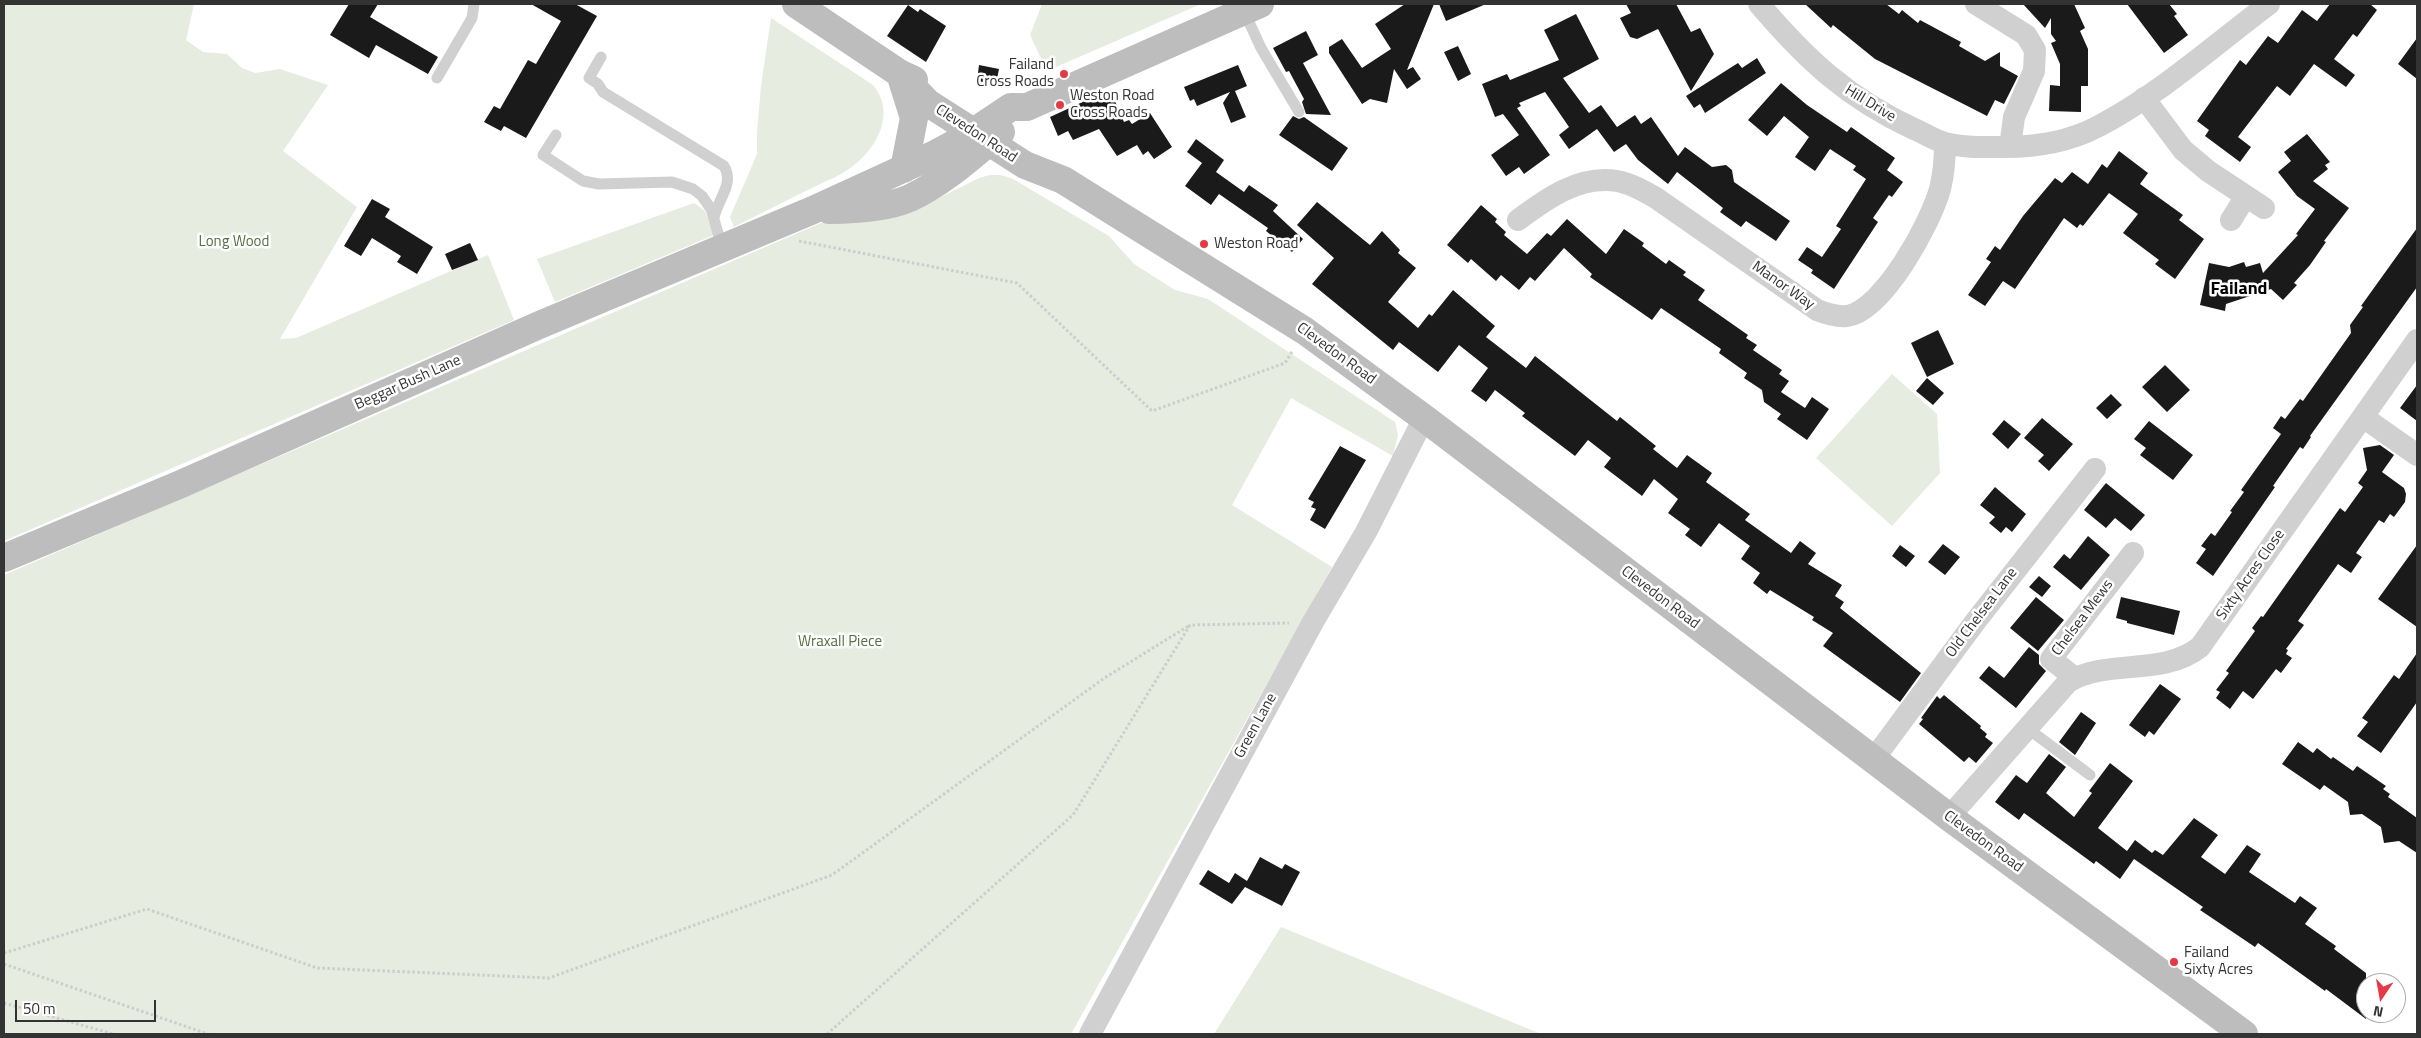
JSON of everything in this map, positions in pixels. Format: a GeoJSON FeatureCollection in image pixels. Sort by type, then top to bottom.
{"type":"FeatureCollection","features":[{"type":"Feature","properties":{"kind":"main road","name":"Clevedon Road"},"geometry":{"type":"LineString","coordinates":[[796,4],[899,73],[928,103],[1038,155],[1063,180],[1305,331],[1424,418],[1949,818],[2244,1034]]}},
{"type":"Feature","properties":{"kind":"main road"},"geometry":{"type":"LineString","coordinates":[[988,132],[1019,117],[1027,106],[1252,7]]}},
{"type":"Feature","properties":{"kind":"main road"},"geometry":{"type":"LineString","coordinates":[[899,73],[914,118],[904,169]]}},
{"type":"Feature","properties":{"kind":"main road","name":"Beggar Bush Lane"},"geometry":{"type":"LineString","coordinates":[[4,558],[181,484],[528,330],[813,210],[988,132]]}},
{"type":"Feature","properties":{"kind":"main road","name":"Beggar Bush Lane"},"geometry":{"type":"LineString","coordinates":[[813,210],[840,210],[878,206],[909,198],[952,171],[988,132]]}},
{"type":"Feature","properties":{"kind":"street","name":"Hill Drive"},"geometry":{"type":"LineString","coordinates":[[1759,4],[1804,53],[1837,84],[1892,118],[1944,143],[2010,147],[2031,147],[2077,136],[2097,127],[2144,98],[2269,4]]}},
{"type":"Feature","properties":{"kind":"street"},"geometry":{"type":"LineString","coordinates":[[1980,5],[2026,35],[2035,50],[2034,71],[2014,117],[2010,147]]}},
{"type":"Feature","properties":{"kind":"street"},"geometry":{"type":"LineString","coordinates":[[2144,98],[2183,150],[2208,171],[2255,202],[2231,220]]}},
{"type":"Feature","properties":{"kind":"street","name":"Manor Way"},"geometry":{"type":"LineString","coordinates":[[1518,220],[1534,199],[1588,182],[1616,181],[1627,183],[1656,198],[1817,310],[1832,316],[1848,316],[1875,301],[1900,269],[1935,205],[1944,170],[1944,143]]}},
{"type":"Feature","properties":{"kind":"street","name":"Sixty Acres Close"},"geometry":{"type":"LineString","coordinates":[[1949,818],[2068,682],[2090,673],[2180,660],[2200,647],[2417,340]]}},
{"type":"Feature","properties":{"kind":"street"},"geometry":{"type":"LineString","coordinates":[[2363,417],[2417,455]]}},
{"type":"Feature","properties":{"kind":"street","name":"Green Lane"},"geometry":{"type":"LineString","coordinates":[[1090,1034],[1313,622],[1366,532],[1424,418]]}},
{"type":"Feature","properties":{"kind":"street","name":"Old Chelsea Lane"},"geometry":{"type":"LineString","coordinates":[[1873,760],[1981,614],[2094,469]]}},
{"type":"Feature","properties":{"kind":"street","name":"Chelsea Mews"},"geometry":{"type":"LineString","coordinates":[[2075,678],[2051,659],[2133,553]]}},
{"type":"Feature","properties":{"kind":"lane"},"geometry":{"type":"LineString","coordinates":[[437,78],[472,18],[474,4]]}},
{"type":"Feature","properties":{"kind":"lane"},"geometry":{"type":"LineString","coordinates":[[1252,7],[1261,48],[1300,112]]}},
{"type":"Feature","properties":{"kind":"lane"},"geometry":{"type":"LineString","coordinates":[[601,57],[589,78],[598,84],[603,92],[724,166],[729,174],[728,181],[715,208],[714,218]]}},
{"type":"Feature","properties":{"kind":"lane"},"geometry":{"type":"LineString","coordinates":[[556,135],[543,155],[576,178],[599,184],[672,182],[693,189],[702,196],[714,218],[722,248]]}},
{"type":"Feature","properties":{"kind":"lane"},"geometry":{"type":"LineString","coordinates":[[2027,728],[2090,775]]}},
{"type":"Feature","properties":{"kind":"path"},"geometry":{"type":"LineString","coordinates":[[796,240],[1017,283],[1152,411],[1285,363],[1305,331]]}},
{"type":"Feature","properties":{"kind":"path"},"geometry":{"type":"LineString","coordinates":[[4,952],[147,909],[317,968],[549,978],[832,875],[1103,679],[1190,625],[1313,622]]}},
{"type":"Feature","properties":{"kind":"path"},"geometry":{"type":"LineString","coordinates":[[827,1034],[1073,815],[1190,625]]}},
{"type":"Feature","properties":{"kind":"path"},"geometry":{"type":"LineString","coordinates":[[4,964],[208,1034]]}},
{"type":"Feature","properties":{"kind":"path"},"geometry":{"type":"LineString","coordinates":[[4,1003],[113,1034]]}},
{"type":"Feature","properties":{"kind":"green space","name":"Long Wood"},"geometry":{"type":"Polygon","coordinates":[[[4,4],[194,4],[186,40],[203,52],[227,54],[242,68],[255,73],[280,69],[328,85],[283,151],[357,207],[280,339],[296,338],[488,255],[514,320],[4,541],[4,4]]]}},
{"type":"Feature","properties":{"kind":"green space"},"geometry":{"type":"Polygon","coordinates":[[[1042,4],[1201,4],[1047,71],[1030,35],[1042,4]]]}},
{"type":"Feature","properties":{"kind":"green space"},"geometry":{"type":"Polygon","coordinates":[[[771,18],[873,85],[880,95],[883,117],[881,128],[870,149],[849,169],[734,227],[730,217],[757,154],[761,86],[771,18]]]}},
{"type":"Feature","properties":{"kind":"green space","name":"Wraxall Piece"},"geometry":{"type":"Polygon","coordinates":[[[1001,175],[1013,179],[1109,236],[1134,264],[1175,290],[1208,299],[1395,422],[1398,435],[1393,456],[1291,398],[1232,505],[1332,567],[1071,1034],[4,1034],[4,575],[821,223],[875,220],[909,213],[979,178],[1001,175]]]}},
{"type":"Feature","properties":{"kind":"green space"},"geometry":{"type":"Polygon","coordinates":[[[694,203],[705,211],[714,235],[555,302],[537,259],[694,203]]]}},
{"type":"Feature","properties":{"kind":"green space"},"geometry":{"type":"Polygon","coordinates":[[[1892,374],[1937,414],[1940,473],[1892,526],[1816,458],[1892,374]]]}},
{"type":"Feature","properties":{"kind":"green space"},"geometry":{"type":"Polygon","coordinates":[[[1281,927],[1541,1034],[1214,1034],[1281,927]]]}},
{"type":"Feature","properties":{"kind":"building"},"geometry":{"type":"Polygon","coordinates":[[[349,4],[378,4],[370,17],[438,57],[428,74],[376,45],[369,58],[330,35],[349,4]]]}},
{"type":"Feature","properties":{"kind":"building"},"geometry":{"type":"Polygon","coordinates":[[[531,4],[575,4],[597,16],[526,138],[504,126],[501,131],[484,122],[494,106],[500,109],[528,60],[536,64],[561,21],[531,4]]]}},
{"type":"Feature","properties":{"kind":"building"},"geometry":{"type":"Polygon","coordinates":[[[1405,4],[1434,4],[1407,70],[1413,67],[1421,79],[1407,89],[1394,69],[1387,103],[1370,99],[1362,104],[1329,53],[1329,47],[1342,39],[1362,68],[1391,49],[1375,24],[1405,4]]]}},
{"type":"Feature","properties":{"kind":"building"},"geometry":{"type":"Polygon","coordinates":[[[1439,4],[1486,4],[1446,21],[1439,4]]]}},
{"type":"Feature","properties":{"kind":"building"},"geometry":{"type":"Polygon","coordinates":[[[1626,4],[1676,4],[1691,32],[1700,28],[1714,54],[1691,91],[1658,29],[1637,39],[1630,37],[1620,18],[1631,13],[1626,4]]]}},
{"type":"Feature","properties":{"kind":"building"},"geometry":{"type":"Polygon","coordinates":[[[1805,4],[1886,4],[1899,14],[1902,10],[1918,23],[1920,20],[1961,42],[1959,46],[1985,61],[2000,52],[2000,66],[2018,76],[2004,104],[1995,100],[1987,116],[1875,59],[1833,25],[1831,28],[1805,4]]]}},
{"type":"Feature","properties":{"kind":"building"},"geometry":{"type":"Polygon","coordinates":[[[2023,4],[2074,4],[2085,28],[2080,31],[2088,49],[2088,86],[2081,86],[2081,112],[2049,111],[2050,85],[2060,86],[2060,64],[2051,43],[2056,41],[2051,34],[2051,18],[2045,28],[2023,4]]]}},
{"type":"Feature","properties":{"kind":"building"},"geometry":{"type":"Polygon","coordinates":[[[2127,4],[2169,4],[2177,14],[2174,16],[2188,35],[2164,53],[2127,4]]]}},
{"type":"Feature","properties":{"kind":"building"},"geometry":{"type":"Polygon","coordinates":[[[2330,4],[2370,4],[2377,10],[2357,37],[2353,34],[2334,59],[2355,75],[2346,87],[2314,64],[2290,96],[2277,86],[2238,137],[2251,147],[2240,162],[2205,136],[2209,130],[2197,121],[2240,60],[2246,65],[2268,36],[2278,43],[2302,10],[2317,21],[2330,4]]]}},
{"type":"Feature","properties":{"kind":"building"},"geometry":{"type":"Polygon","coordinates":[[[908,5],[918,12],[920,9],[946,26],[926,62],[887,36],[908,5]]]}},
{"type":"Feature","properties":{"kind":"building"},"geometry":{"type":"Polygon","coordinates":[[[1576,14],[1599,59],[1563,78],[1589,113],[1601,105],[1617,127],[1635,115],[1641,124],[1651,117],[1678,156],[1685,147],[1712,167],[1726,165],[1732,170],[1734,182],[1790,221],[1776,241],[1746,221],[1741,227],[1720,212],[1723,208],[1677,172],[1668,184],[1638,160],[1626,144],[1614,152],[1597,129],[1569,149],[1559,135],[1569,127],[1545,92],[1519,103],[1521,106],[1517,108],[1550,155],[1524,174],[1519,167],[1506,176],[1491,155],[1519,135],[1503,114],[1495,117],[1482,84],[1507,74],[1510,80],[1559,60],[1544,30],[1576,14]]]}},
{"type":"Feature","properties":{"kind":"building"},"geometry":{"type":"Polygon","coordinates":[[[1306,31],[1318,55],[1303,63],[1331,115],[1306,114],[1302,102],[1304,99],[1289,71],[1286,72],[1273,48],[1306,31]]]}},
{"type":"Feature","properties":{"kind":"building"},"geometry":{"type":"Polygon","coordinates":[[[2417,38],[2417,79],[2398,64],[2417,38]]]}},
{"type":"Feature","properties":{"kind":"building"},"geometry":{"type":"Polygon","coordinates":[[[1458,46],[1471,74],[1458,81],[1444,52],[1458,46]]]}},
{"type":"Feature","properties":{"kind":"building"},"geometry":{"type":"Polygon","coordinates":[[[1757,58],[1766,73],[1705,113],[1700,104],[1694,108],[1686,96],[1738,63],[1742,68],[1757,58]]]}},
{"type":"Feature","properties":{"kind":"building"},"geometry":{"type":"Polygon","coordinates":[[[979,65],[999,69],[996,84],[977,81],[979,65]]]}},
{"type":"Feature","properties":{"kind":"building"},"geometry":{"type":"Polygon","coordinates":[[[1238,65],[1247,86],[1235,91],[1246,117],[1231,123],[1223,103],[1230,92],[1197,106],[1194,99],[1190,101],[1184,87],[1238,65]]]}},
{"type":"Feature","properties":{"kind":"building"},"geometry":{"type":"Polygon","coordinates":[[[1781,83],[1807,105],[1847,132],[1851,127],[1895,158],[1887,170],[1903,182],[1892,197],[1889,195],[1873,218],[1878,222],[1834,289],[1811,273],[1813,270],[1798,260],[1807,247],[1822,257],[1841,229],[1836,226],[1866,179],[1853,170],[1856,166],[1830,149],[1815,171],[1795,157],[1809,137],[1784,116],[1767,136],[1748,120],[1781,83]]]}},
{"type":"Feature","properties":{"kind":"building"},"geometry":{"type":"Polygon","coordinates":[[[1111,92],[1124,122],[1129,120],[1132,124],[1150,113],[1172,147],[1154,159],[1148,151],[1143,155],[1137,145],[1117,156],[1099,129],[1073,140],[1068,131],[1058,136],[1050,117],[1100,94],[1101,97],[1111,92]]]}},
{"type":"Feature","properties":{"kind":"building"},"geometry":{"type":"Polygon","coordinates":[[[1293,116],[1299,119],[1304,117],[1348,148],[1332,171],[1279,135],[1293,116]]]}},
{"type":"Feature","properties":{"kind":"building"},"geometry":{"type":"Polygon","coordinates":[[[2307,134],[2330,162],[2325,165],[2328,169],[2313,181],[2349,208],[2324,241],[2326,242],[2310,265],[2294,283],[2297,285],[2283,300],[2271,289],[2226,304],[2225,311],[2200,305],[2209,263],[2229,267],[2244,262],[2246,267],[2260,263],[2263,273],[2298,235],[2296,234],[2315,209],[2297,196],[2278,172],[2291,161],[2284,152],[2307,134]]]}},
{"type":"Feature","properties":{"kind":"building"},"geometry":{"type":"Polygon","coordinates":[[[1196,139],[1224,160],[1216,172],[1244,192],[1249,185],[1278,205],[1273,211],[1303,239],[1292,252],[1266,231],[1268,228],[1219,194],[1211,205],[1185,186],[1202,163],[1187,152],[1196,139]]]}},
{"type":"Feature","properties":{"kind":"building"},"geometry":{"type":"Polygon","coordinates":[[[2119,151],[2148,173],[2140,184],[2183,215],[2179,220],[2204,239],[2175,279],[2155,264],[2159,260],[2123,233],[2138,214],[2109,193],[2083,226],[2080,224],[2077,228],[2064,218],[2015,289],[2003,281],[1985,306],[1968,295],[1991,262],[1986,259],[1995,246],[2000,250],[2023,216],[2055,178],[2062,183],[2072,172],[2088,184],[2102,164],[2107,168],[2119,151]]]}},
{"type":"Feature","properties":{"kind":"building"},"geometry":{"type":"Polygon","coordinates":[[[372,199],[390,209],[385,217],[433,247],[417,274],[397,262],[401,256],[372,238],[361,256],[344,246],[372,199]]]}},
{"type":"Feature","properties":{"kind":"building"},"geometry":{"type":"Polygon","coordinates":[[[1317,202],[1370,245],[1382,231],[1400,250],[1398,253],[1416,268],[1388,302],[1418,328],[1429,314],[1432,316],[1453,290],[1495,326],[1486,337],[1526,368],[1535,356],[1617,421],[1620,417],[1656,446],[1653,449],[1677,468],[1687,455],[1712,473],[1706,482],[1750,514],[1745,520],[1791,553],[1800,541],[1816,553],[1808,564],[1842,585],[1835,596],[1844,602],[1840,608],[1921,673],[1900,702],[1823,646],[1833,633],[1812,620],[1814,617],[1770,590],[1767,594],[1753,583],[1760,573],[1741,559],[1750,546],[1719,523],[1701,547],[1685,535],[1690,529],[1668,513],[1678,499],[1654,479],[1642,496],[1604,467],[1611,458],[1588,440],[1575,456],[1522,416],[1525,413],[1495,390],[1486,402],[1471,391],[1488,368],[1459,345],[1438,372],[1399,342],[1393,350],[1312,284],[1334,258],[1297,225],[1317,202]]]}},
{"type":"Feature","properties":{"kind":"building"},"geometry":{"type":"Polygon","coordinates":[[[1481,205],[1497,219],[1495,222],[1506,232],[1504,235],[1527,254],[1547,233],[1551,236],[1567,219],[1606,254],[1624,229],[1644,243],[1642,246],[1666,264],[1669,260],[1686,272],[1683,275],[1705,290],[1698,300],[1748,335],[1746,338],[1757,345],[1753,350],[1782,370],[1779,374],[1789,381],[1781,392],[1805,408],[1812,397],[1829,409],[1807,440],[1777,419],[1781,414],[1764,402],[1762,390],[1744,378],[1747,373],[1719,353],[1721,349],[1661,308],[1652,320],[1590,277],[1592,274],[1564,248],[1535,281],[1530,277],[1519,290],[1501,275],[1496,281],[1471,259],[1468,263],[1447,245],[1481,205]]]}},
{"type":"Feature","properties":{"kind":"building"},"geometry":{"type":"Polygon","coordinates":[[[2417,228],[2417,287],[2310,436],[2303,449],[2300,447],[2273,486],[2275,487],[2213,576],[2196,563],[2206,549],[2201,546],[2211,533],[2215,536],[2244,492],[2241,490],[2281,434],[2273,428],[2281,416],[2285,419],[2300,399],[2303,401],[2351,333],[2350,325],[2363,307],[2361,306],[2417,228]]]}},
{"type":"Feature","properties":{"kind":"building"},"geometry":{"type":"Polygon","coordinates":[[[470,243],[478,260],[452,270],[445,254],[470,243]]]}},
{"type":"Feature","properties":{"kind":"building"},"geometry":{"type":"Polygon","coordinates":[[[1938,330],[1954,364],[1927,377],[1911,343],[1938,330]]]}},
{"type":"Feature","properties":{"kind":"building"},"geometry":{"type":"Polygon","coordinates":[[[2165,365],[2190,390],[2167,412],[2142,387],[2165,365]]]}},
{"type":"Feature","properties":{"kind":"building"},"geometry":{"type":"Polygon","coordinates":[[[1927,378],[1944,393],[1933,405],[1916,391],[1927,378]]]}},
{"type":"Feature","properties":{"kind":"building"},"geometry":{"type":"Polygon","coordinates":[[[2417,385],[2417,421],[2400,408],[2417,385]]]}},
{"type":"Feature","properties":{"kind":"building"},"geometry":{"type":"Polygon","coordinates":[[[2111,394],[2122,405],[2107,419],[2096,408],[2111,394]]]}},
{"type":"Feature","properties":{"kind":"building"},"geometry":{"type":"Polygon","coordinates":[[[2042,418],[2073,444],[2049,471],[2038,461],[2044,455],[2024,438],[2042,418]]]}},
{"type":"Feature","properties":{"kind":"building"},"geometry":{"type":"Polygon","coordinates":[[[2004,420],[2021,434],[2008,449],[1992,434],[2004,420]]]}},
{"type":"Feature","properties":{"kind":"building"},"geometry":{"type":"Polygon","coordinates":[[[2149,421],[2193,455],[2173,480],[2140,455],[2146,448],[2134,439],[2149,421]]]}},
{"type":"Feature","properties":{"kind":"building"},"geometry":{"type":"Polygon","coordinates":[[[2380,445],[2394,455],[2382,472],[2404,488],[2406,494],[2405,502],[2394,517],[2390,514],[2384,523],[2379,520],[2356,553],[2362,557],[2351,573],[2338,564],[2298,621],[2304,625],[2286,649],[2288,650],[2286,654],[2292,658],[2281,673],[2276,669],[2253,699],[2243,691],[2230,709],[2216,698],[2220,692],[2216,690],[2229,673],[2226,671],[2255,631],[2252,628],[2261,616],[2263,617],[2340,508],[2345,512],[2363,487],[2358,483],[2367,470],[2363,448],[2380,445]]]}},
{"type":"Feature","properties":{"kind":"building"},"geometry":{"type":"Polygon","coordinates":[[[1340,446],[1366,460],[1325,529],[1310,520],[1316,509],[1311,507],[1314,502],[1308,499],[1340,446]]]}},
{"type":"Feature","properties":{"kind":"building"},"geometry":{"type":"Polygon","coordinates":[[[2106,483],[2145,515],[2131,531],[2115,518],[2106,528],[2084,510],[2106,483]]]}},
{"type":"Feature","properties":{"kind":"building"},"geometry":{"type":"Polygon","coordinates":[[[1995,487],[2026,514],[2012,532],[2006,527],[2001,533],[1989,523],[1995,517],[1980,505],[1995,487]]]}},
{"type":"Feature","properties":{"kind":"building"},"geometry":{"type":"Polygon","coordinates":[[[2088,536],[2110,555],[2081,590],[2053,567],[2064,554],[2070,559],[2088,536]]]}},
{"type":"Feature","properties":{"kind":"building"},"geometry":{"type":"Polygon","coordinates":[[[1943,544],[1960,557],[1945,575],[1928,562],[1943,544]]]}},
{"type":"Feature","properties":{"kind":"building"},"geometry":{"type":"Polygon","coordinates":[[[1900,545],[1915,556],[1906,567],[1892,556],[1900,545]]]}},
{"type":"Feature","properties":{"kind":"building"},"geometry":{"type":"Polygon","coordinates":[[[2417,545],[2417,627],[2378,599],[2417,545]]]}},
{"type":"Feature","properties":{"kind":"building"},"geometry":{"type":"Polygon","coordinates":[[[2039,576],[2051,586],[2042,597],[2029,587],[2039,576]]]}},
{"type":"Feature","properties":{"kind":"building"},"geometry":{"type":"Polygon","coordinates":[[[2036,597],[2064,620],[2038,651],[2010,628],[2036,597]]]}},
{"type":"Feature","properties":{"kind":"building"},"geometry":{"type":"Polygon","coordinates":[[[2121,597],[2180,611],[2174,635],[2127,623],[2127,621],[2116,618],[2121,597]]]}},
{"type":"Feature","properties":{"kind":"building"},"geometry":{"type":"Polygon","coordinates":[[[2029,647],[2039,655],[2039,664],[2046,671],[2016,708],[1979,678],[1989,666],[2004,678],[2029,647]]]}},
{"type":"Feature","properties":{"kind":"building"},"geometry":{"type":"Polygon","coordinates":[[[2417,653],[2417,702],[2381,753],[2357,736],[2368,722],[2362,718],[2394,675],[2399,679],[2417,653]]]}},
{"type":"Feature","properties":{"kind":"building"},"geometry":{"type":"Polygon","coordinates":[[[2160,684],[2181,699],[2154,735],[2149,731],[2145,737],[2129,725],[2160,684]]]}},
{"type":"Feature","properties":{"kind":"building"},"geometry":{"type":"Polygon","coordinates":[[[1944,695],[1981,726],[1980,728],[1987,734],[1985,737],[1993,743],[1976,763],[1969,757],[1964,762],[1919,724],[1923,719],[1921,718],[1937,696],[1940,699],[1944,695]]]}},
{"type":"Feature","properties":{"kind":"building"},"geometry":{"type":"Polygon","coordinates":[[[2081,712],[2096,723],[2075,755],[2059,742],[2081,712]]]}},
{"type":"Feature","properties":{"kind":"building"},"geometry":{"type":"Polygon","coordinates":[[[2298,742],[2313,753],[2317,748],[2331,759],[2333,757],[2353,771],[2357,766],[2386,786],[2383,789],[2390,794],[2388,797],[2417,818],[2417,853],[2399,841],[2384,843],[2381,827],[2362,814],[2350,815],[2348,802],[2324,785],[2320,790],[2282,764],[2298,742]]]}},
{"type":"Feature","properties":{"kind":"building"},"geometry":{"type":"Polygon","coordinates":[[[2049,754],[2066,767],[2046,793],[2074,817],[2092,793],[2089,791],[2110,763],[2133,781],[2098,828],[2127,851],[2135,840],[2152,853],[2155,850],[2163,855],[2194,818],[2218,835],[2201,857],[2225,874],[2247,845],[2261,854],[2249,872],[2295,903],[2300,896],[2317,908],[2305,924],[2336,946],[2334,949],[2366,973],[2356,973],[2356,1012],[2258,943],[2255,947],[2200,910],[2203,907],[2134,859],[2120,879],[2096,861],[2094,864],[2024,813],[2019,820],[1995,802],[2016,775],[2027,783],[2049,754]]]}},
{"type":"Feature","properties":{"kind":"building"},"geometry":{"type":"Polygon","coordinates":[[[1260,857],[1282,869],[1285,864],[1300,872],[1282,906],[1245,887],[1232,904],[1199,884],[1208,870],[1229,883],[1235,873],[1247,881],[1260,857]]]}},
{"type":"Feature","properties":{"kind":"place","name":"Failand Cross Roads"},"geometry":{"type":"Point","coordinates":[1064,74]}},
{"type":"Feature","properties":{"kind":"place","name":"Weston Road Cross Roads"},"geometry":{"type":"Point","coordinates":[1060,105]}},
{"type":"Feature","properties":{"kind":"place","name":"Weston Road"},"geometry":{"type":"Point","coordinates":[1204,244]}},
{"type":"Feature","properties":{"kind":"place","name":"Failand Sixty Acres"},"geometry":{"type":"Point","coordinates":[2174,962]}},
{"type":"Feature","properties":{"kind":"district","name":"Failand"},"geometry":{"type":"Point","coordinates":[2239,290]}}]}
